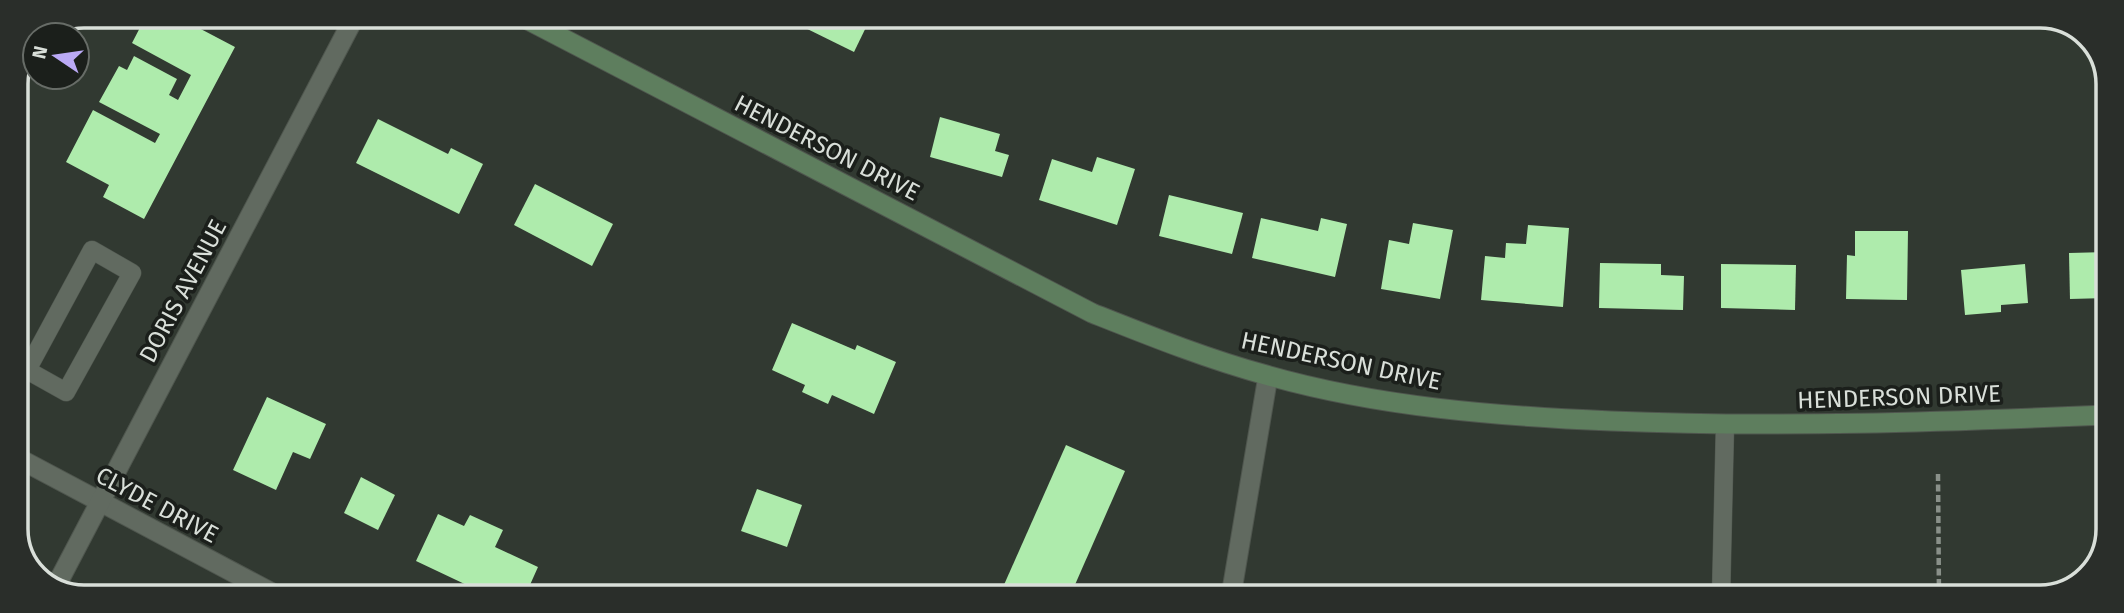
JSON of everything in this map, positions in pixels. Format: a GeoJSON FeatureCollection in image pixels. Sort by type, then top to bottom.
{"type":"FeatureCollection","features":[{"type":"Feature","properties":{"kind":"main road","name":"HENDERSON DRIVE"},"geometry":{"type":"LineString","coordinates":[[543,28],[1093,313],[1167,343],[1268,376],[1396,403],[1514,416],[1725,425],[1874,425],[2096,415]]}},
{"type":"Feature","properties":{"kind":"street","name":"DORIS AVENUE"},"geometry":{"type":"LineString","coordinates":[[60,579],[349,28]]}},
{"type":"Feature","properties":{"kind":"street"},"geometry":{"type":"LineString","coordinates":[[1233,585],[1268,376]]}},
{"type":"Feature","properties":{"kind":"street","name":"CLYDE DRIVE"},"geometry":{"type":"LineString","coordinates":[[28,464],[257,585]]}},
{"type":"Feature","properties":{"kind":"lane"},"geometry":{"type":"LineString","coordinates":[[28,355],[92,250],[132,273],[66,392],[28,371]]}},
{"type":"Feature","properties":{"kind":"lane"},"geometry":{"type":"LineString","coordinates":[[1721,585],[1725,425]]}},
{"type":"Feature","properties":{"kind":"path"},"geometry":{"type":"LineString","coordinates":[[1938,474],[1939,585]]}},
{"type":"Feature","properties":{"kind":"building"},"geometry":{"type":"Polygon","coordinates":[[[140,28],[199,28],[235,47],[144,219],[103,197],[109,185],[66,162],[93,110],[155,143],[160,134],[99,102],[119,66],[127,70],[134,56],[177,79],[169,95],[178,100],[191,75],[132,43],[140,28]]]}},
{"type":"Feature","properties":{"kind":"building"},"geometry":{"type":"Polygon","coordinates":[[[805,28],[866,28],[854,52],[805,28]]]}},
{"type":"Feature","properties":{"kind":"building"},"geometry":{"type":"Polygon","coordinates":[[[940,117],[1000,134],[995,151],[1009,155],[1002,177],[930,157],[940,117]]]}},
{"type":"Feature","properties":{"kind":"building"},"geometry":{"type":"Polygon","coordinates":[[[378,119],[448,154],[451,148],[483,164],[459,214],[356,163],[378,119]]]}},
{"type":"Feature","properties":{"kind":"building"},"geometry":{"type":"Polygon","coordinates":[[[1097,157],[1135,169],[1117,225],[1039,200],[1052,159],[1092,172],[1097,157]]]}},
{"type":"Feature","properties":{"kind":"building"},"geometry":{"type":"Polygon","coordinates":[[[535,184],[613,224],[592,266],[514,225],[535,184]]]}},
{"type":"Feature","properties":{"kind":"building"},"geometry":{"type":"Polygon","coordinates":[[[1169,195],[1243,213],[1232,254],[1159,236],[1169,195]]]}},
{"type":"Feature","properties":{"kind":"building"},"geometry":{"type":"Polygon","coordinates":[[[1261,218],[1318,231],[1321,218],[1347,224],[1335,277],[1252,258],[1261,218]]]}},
{"type":"Feature","properties":{"kind":"building"},"geometry":{"type":"Polygon","coordinates":[[[1413,223],[1453,230],[1440,299],[1381,289],[1389,240],[1409,244],[1413,223]]]}},
{"type":"Feature","properties":{"kind":"building"},"geometry":{"type":"Polygon","coordinates":[[[1528,225],[1569,228],[1563,307],[1481,300],[1485,256],[1505,258],[1506,243],[1526,244],[1528,225]]]}},
{"type":"Feature","properties":{"kind":"building"},"geometry":{"type":"Polygon","coordinates":[[[1855,231],[1908,231],[1907,300],[1846,299],[1847,255],[1855,256],[1855,231]]]}},
{"type":"Feature","properties":{"kind":"building"},"geometry":{"type":"Polygon","coordinates":[[[2096,252],[2096,298],[2070,299],[2069,253],[2096,252]]]}},
{"type":"Feature","properties":{"kind":"building"},"geometry":{"type":"Polygon","coordinates":[[[1600,263],[1661,264],[1661,275],[1684,276],[1683,310],[1599,308],[1600,263]]]}},
{"type":"Feature","properties":{"kind":"building"},"geometry":{"type":"Polygon","coordinates":[[[1721,264],[1796,265],[1795,310],[1721,308],[1721,264]]]}},
{"type":"Feature","properties":{"kind":"building"},"geometry":{"type":"Polygon","coordinates":[[[2025,264],[2028,303],[2001,305],[2001,312],[1965,315],[1961,270],[2025,264]]]}},
{"type":"Feature","properties":{"kind":"building"},"geometry":{"type":"Polygon","coordinates":[[[792,323],[855,350],[857,345],[896,362],[874,414],[832,395],[828,404],[802,392],[805,385],[772,370],[792,323]]]}},
{"type":"Feature","properties":{"kind":"building"},"geometry":{"type":"Polygon","coordinates":[[[267,397],[326,424],[310,459],[293,452],[276,490],[233,470],[267,397]]]}},
{"type":"Feature","properties":{"kind":"building"},"geometry":{"type":"Polygon","coordinates":[[[1066,445],[1125,471],[1075,585],[1004,585],[1066,445]]]}},
{"type":"Feature","properties":{"kind":"building"},"geometry":{"type":"Polygon","coordinates":[[[361,477],[395,495],[378,530],[344,513],[361,477]]]}},
{"type":"Feature","properties":{"kind":"building"},"geometry":{"type":"Polygon","coordinates":[[[757,489],[802,505],[787,547],[741,531],[757,489]]]}},
{"type":"Feature","properties":{"kind":"building"},"geometry":{"type":"Polygon","coordinates":[[[438,514],[464,526],[470,515],[503,530],[495,547],[538,567],[530,585],[467,585],[416,561],[438,514]]]}}]}
